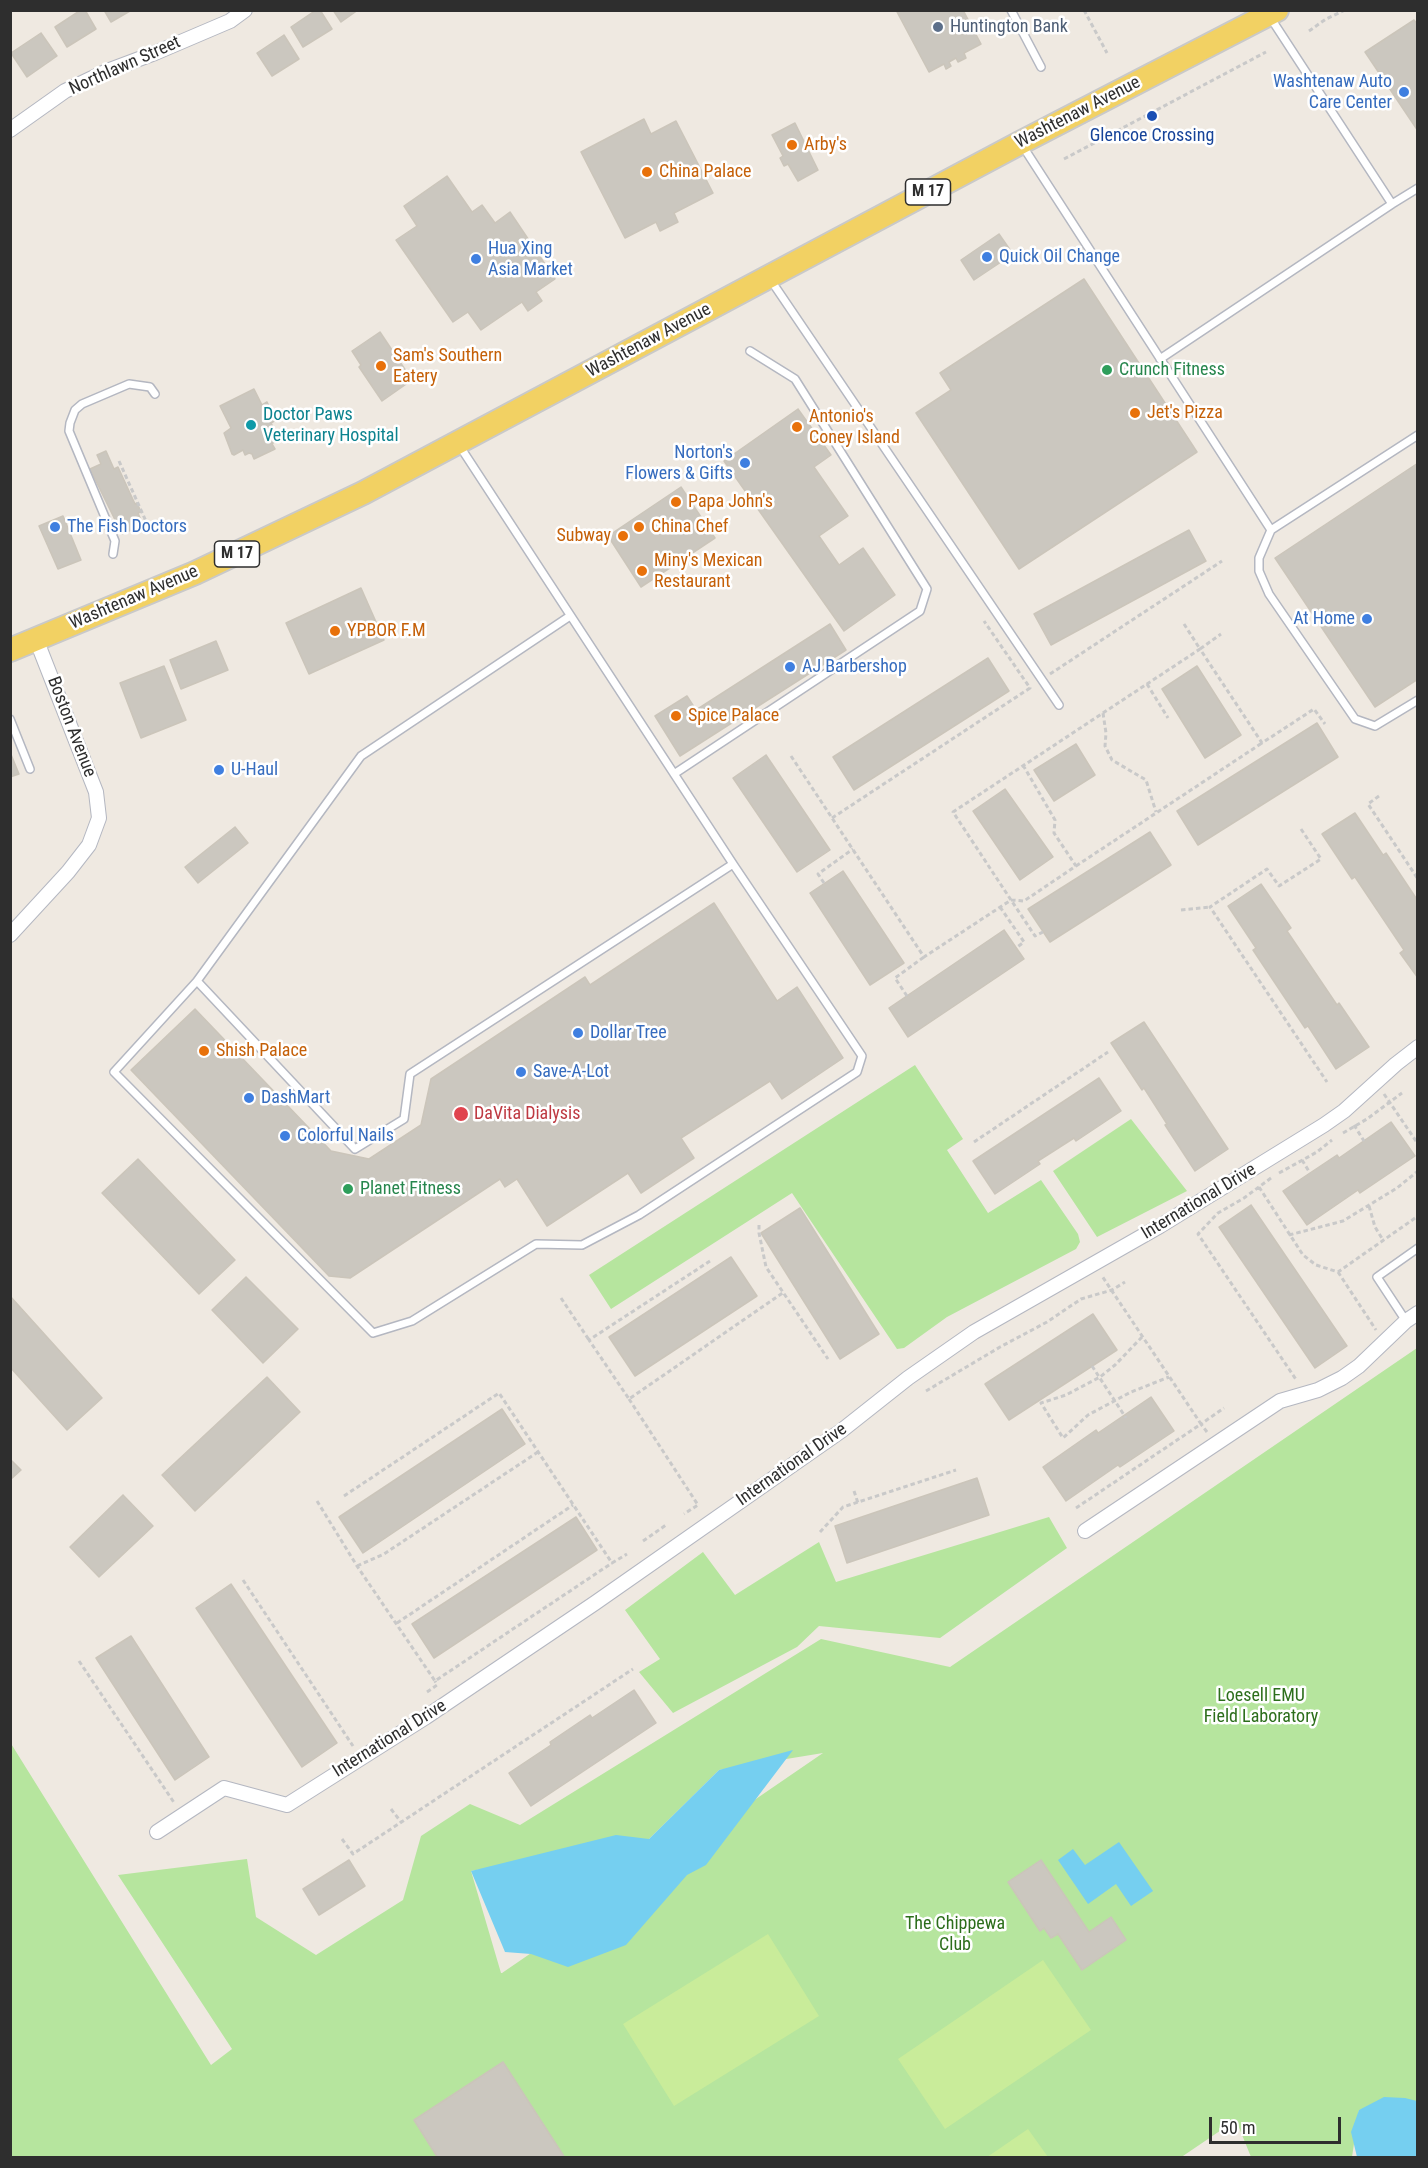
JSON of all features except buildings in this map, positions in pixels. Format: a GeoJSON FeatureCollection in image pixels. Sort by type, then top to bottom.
{"type":"FeatureCollection","features":[{"type":"Feature","properties":{"kind":"main road","name":"Washtenaw Avenue"},"geometry":{"type":"LineString","coordinates":[[10,650],[185,577],[363,493],[1020,142],[1273,13]]}},
{"type":"Feature","properties":{"kind":"street","name":"Northlawn Street"},"geometry":{"type":"LineString","coordinates":[[10,130],[65,91],[107,71],[155,53],[226,16],[244,10]]}},
{"type":"Feature","properties":{"kind":"street","name":"Boston Avenue"},"geometry":{"type":"LineString","coordinates":[[10,934],[68,872],[89,844],[99,818],[96,792],[36,639]]}},
{"type":"Feature","properties":{"kind":"street","name":"International Drive"},"geometry":{"type":"LineString","coordinates":[[158,1832],[224,1788],[287,1805],[426,1717],[596,1603],[841,1431],[908,1378],[974,1332],[1160,1226],[1324,1125],[1344,1111],[1418,1047]]}},
{"type":"Feature","properties":{"kind":"street"},"geometry":{"type":"LineString","coordinates":[[1085,1531],[1280,1401],[1318,1390],[1342,1378],[1359,1366],[1406,1321],[1418,1313]]}},
{"type":"Feature","properties":{"kind":"lane"},"geometry":{"type":"LineString","coordinates":[[1011,10],[1041,67]]}},
{"type":"Feature","properties":{"kind":"lane"},"geometry":{"type":"LineString","coordinates":[[1273,13],[1392,204]]}},
{"type":"Feature","properties":{"kind":"lane"},"geometry":{"type":"LineString","coordinates":[[1020,142],[1271,530]]}},
{"type":"Feature","properties":{"kind":"lane"},"geometry":{"type":"LineString","coordinates":[[1160,359],[1418,188]]}},
{"type":"Feature","properties":{"kind":"lane"},"geometry":{"type":"LineString","coordinates":[[769,277],[1059,705]]}},
{"type":"Feature","properties":{"kind":"lane"},"geometry":{"type":"LineString","coordinates":[[674,774],[920,611],[927,589],[795,379],[750,351]]}},
{"type":"Feature","properties":{"kind":"lane"},"geometry":{"type":"LineString","coordinates":[[113,554],[115,541],[69,431],[70,423],[75,410],[82,404],[129,384],[150,387],[155,394]]}},
{"type":"Feature","properties":{"kind":"lane"},"geometry":{"type":"LineString","coordinates":[[1418,435],[1271,530],[1259,558],[1259,571],[1269,594],[1355,719],[1375,726],[1418,700]]}},
{"type":"Feature","properties":{"kind":"lane"},"geometry":{"type":"LineString","coordinates":[[457,443],[862,1056],[857,1072],[639,1215],[582,1245],[536,1244],[412,1321],[373,1333],[114,1072],[197,981],[361,756],[570,616]]}},
{"type":"Feature","properties":{"kind":"lane"},"geometry":{"type":"LineString","coordinates":[[10,719],[30,769]]}},
{"type":"Feature","properties":{"kind":"lane"},"geometry":{"type":"LineString","coordinates":[[197,981],[355,1149],[404,1119],[410,1074],[733,864]]}},
{"type":"Feature","properties":{"kind":"lane"},"geometry":{"type":"LineString","coordinates":[[1406,1321],[1377,1277],[1418,1248]]}},
{"type":"Feature","properties":{"kind":"path"},"geometry":{"type":"LineString","coordinates":[[1084,10],[1107,53]]}},
{"type":"Feature","properties":{"kind":"path"},"geometry":{"type":"LineString","coordinates":[[1309,31],[1345,10]]}},
{"type":"Feature","properties":{"kind":"path"},"geometry":{"type":"LineString","coordinates":[[1064,159],[1266,52]]}},
{"type":"Feature","properties":{"kind":"path"},"geometry":{"type":"LineString","coordinates":[[119,461],[149,528],[165,521]]}},
{"type":"Feature","properties":{"kind":"path"},"geometry":{"type":"LineString","coordinates":[[1054,672],[1222,561]]}},
{"type":"Feature","properties":{"kind":"path"},"geometry":{"type":"LineString","coordinates":[[832,818],[1030,688],[984,621]]}},
{"type":"Feature","properties":{"kind":"path"},"geometry":{"type":"LineString","coordinates":[[1184,624],[1262,743]]}},
{"type":"Feature","properties":{"kind":"path"},"geometry":{"type":"LineString","coordinates":[[1043,932],[1035,936],[952,812],[1221,634]]}},
{"type":"Feature","properties":{"kind":"path"},"geometry":{"type":"LineString","coordinates":[[1147,684],[1168,718]]}},
{"type":"Feature","properties":{"kind":"path"},"geometry":{"type":"LineString","coordinates":[[907,996],[895,978],[1000,907],[1011,900],[1024,901],[1314,709],[1324,724]]}},
{"type":"Feature","properties":{"kind":"path"},"geometry":{"type":"LineString","coordinates":[[1103,713],[1105,747],[1112,760],[1146,780],[1156,812]]}},
{"type":"Feature","properties":{"kind":"path"},"geometry":{"type":"LineString","coordinates":[[791,756],[924,957]]}},
{"type":"Feature","properties":{"kind":"path"},"geometry":{"type":"LineString","coordinates":[[1023,765],[1046,800],[1055,820],[1054,832],[1076,866]]}},
{"type":"Feature","properties":{"kind":"path"},"geometry":{"type":"LineString","coordinates":[[1379,796],[1368,804],[1418,879]]}},
{"type":"Feature","properties":{"kind":"path"},"geometry":{"type":"LineString","coordinates":[[1181,910],[1210,907],[1267,869],[1279,886],[1322,859],[1301,829]]}},
{"type":"Feature","properties":{"kind":"path"},"geometry":{"type":"LineString","coordinates":[[824,883],[818,874],[853,849]]}},
{"type":"Feature","properties":{"kind":"path"},"geometry":{"type":"LineString","coordinates":[[1000,907],[1024,942],[1016,948]]}},
{"type":"Feature","properties":{"kind":"path"},"geometry":{"type":"LineString","coordinates":[[1210,907],[1327,1082]]}},
{"type":"Feature","properties":{"kind":"path"},"geometry":{"type":"LineString","coordinates":[[974,1142],[1108,1052]]}},
{"type":"Feature","properties":{"kind":"path"},"geometry":{"type":"LineString","coordinates":[[1382,1090],[1418,1144]]}},
{"type":"Feature","properties":{"kind":"path"},"geometry":{"type":"LineString","coordinates":[[1200,1232],[1218,1213],[1355,1126],[1402,1093]]}},
{"type":"Feature","properties":{"kind":"path"},"geometry":{"type":"LineString","coordinates":[[1351,1121],[1364,1141]]}},
{"type":"Feature","properties":{"kind":"path"},"geometry":{"type":"LineString","coordinates":[[1298,1154],[1310,1173]]}},
{"type":"Feature","properties":{"kind":"path"},"geometry":{"type":"LineString","coordinates":[[1289,1235],[1343,1221],[1397,1188],[1418,1171]]}},
{"type":"Feature","properties":{"kind":"path"},"geometry":{"type":"LineString","coordinates":[[1255,1181],[1304,1255],[1316,1265],[1338,1272],[1376,1330]]}},
{"type":"Feature","properties":{"kind":"path"},"geometry":{"type":"LineString","coordinates":[[1369,1206],[1375,1227],[1383,1240]]}},
{"type":"Feature","properties":{"kind":"path"},"geometry":{"type":"LineString","coordinates":[[1338,1272],[1418,1216]]}},
{"type":"Feature","properties":{"kind":"path"},"geometry":{"type":"LineString","coordinates":[[759,1225],[766,1267],[828,1359]]}},
{"type":"Feature","properties":{"kind":"path"},"geometry":{"type":"LineString","coordinates":[[1196,1226],[1200,1232],[1198,1234],[1298,1380],[1292,1384]]}},
{"type":"Feature","properties":{"kind":"path"},"geometry":{"type":"LineString","coordinates":[[589,1340],[710,1261]]}},
{"type":"Feature","properties":{"kind":"path"},"geometry":{"type":"LineString","coordinates":[[1101,1275],[1211,1437]]}},
{"type":"Feature","properties":{"kind":"path"},"geometry":{"type":"LineString","coordinates":[[926,1391],[1047,1322],[1082,1299],[1112,1290],[1125,1282]]}},
{"type":"Feature","properties":{"kind":"path"},"geometry":{"type":"LineString","coordinates":[[629,1399],[783,1293]]}},
{"type":"Feature","properties":{"kind":"path"},"geometry":{"type":"LineString","coordinates":[[561,1298],[698,1505],[684,1514]]}},
{"type":"Feature","properties":{"kind":"path"},"geometry":{"type":"LineString","coordinates":[[1142,1337],[1100,1377],[1066,1395],[1041,1403],[1063,1438],[1088,1414],[1131,1392],[1169,1377]]}},
{"type":"Feature","properties":{"kind":"path"},"geometry":{"type":"LineString","coordinates":[[1092,1366],[1126,1418]]}},
{"type":"Feature","properties":{"kind":"path"},"geometry":{"type":"LineString","coordinates":[[344,1496],[499,1393],[612,1563]]}},
{"type":"Feature","properties":{"kind":"path"},"geometry":{"type":"LineString","coordinates":[[1076,1508],[1224,1408]]}},
{"type":"Feature","properties":{"kind":"path"},"geometry":{"type":"LineString","coordinates":[[357,1566],[384,1554],[538,1452]]}},
{"type":"Feature","properties":{"kind":"path"},"geometry":{"type":"LineString","coordinates":[[820,1532],[843,1508],[956,1470]]}},
{"type":"Feature","properties":{"kind":"path"},"geometry":{"type":"LineString","coordinates":[[855,1491],[858,1503]]}},
{"type":"Feature","properties":{"kind":"path"},"geometry":{"type":"LineString","coordinates":[[317,1501],[357,1566],[435,1681],[437,1685],[427,1692]]}},
{"type":"Feature","properties":{"kind":"path"},"geometry":{"type":"LineString","coordinates":[[397,1623],[573,1505]]}},
{"type":"Feature","properties":{"kind":"path"},"geometry":{"type":"LineString","coordinates":[[643,1541],[666,1525]]}},
{"type":"Feature","properties":{"kind":"path"},"geometry":{"type":"LineString","coordinates":[[435,1681],[627,1554]]}},
{"type":"Feature","properties":{"kind":"path"},"geometry":{"type":"LineString","coordinates":[[243,1580],[354,1748],[361,1744]]}},
{"type":"Feature","properties":{"kind":"path"},"geometry":{"type":"LineString","coordinates":[[79,1661],[177,1807]]}},
{"type":"Feature","properties":{"kind":"path"},"geometry":{"type":"LineString","coordinates":[[342,1839],[353,1854],[633,1669]]}},
{"type":"Feature","properties":{"kind":"path"},"geometry":{"type":"LineString","coordinates":[[391,1809],[400,1822]]}},
{"type":"Feature","properties":{"kind":"green space"},"geometry":{"type":"Polygon","coordinates":[[[915,1065],[963,1139],[947,1150],[988,1213],[1041,1180],[1078,1234],[1080,1242],[1076,1249],[947,1317],[904,1348],[897,1349],[792,1193],[611,1309],[589,1275],[915,1065]]]}},
{"type":"Feature","properties":{"kind":"green space"},"geometry":{"type":"Polygon","coordinates":[[[1131,1119],[1187,1191],[1097,1237],[1053,1171],[1131,1119]]]}},
{"type":"Feature","properties":{"kind":"green space"},"geometry":{"type":"Polygon","coordinates":[[[1417,1348],[1417,2104],[1359,2110],[1352,2157],[1251,2157],[1236,2120],[1180,2158],[11,2157],[10,1742],[211,2065],[232,2049],[118,1875],[247,1859],[256,1917],[316,1955],[403,1900],[421,1836],[470,1804],[520,1825],[821,1639],[950,1667],[1417,1348]],[[823,1753],[719,1770],[649,1839],[471,1871],[502,1973],[823,1753]]]}},
{"type":"Feature","properties":{"kind":"green space"},"geometry":{"type":"Polygon","coordinates":[[[1049,1517],[1067,1548],[940,1638],[819,1626],[797,1647],[673,1713],[639,1672],[660,1659],[625,1610],[703,1552],[735,1595],[819,1542],[836,1582],[1049,1517]]]}},
{"type":"Feature","properties":{"kind":"green space"},"geometry":{"type":"Polygon","coordinates":[[[768,1934],[819,2016],[674,2106],[623,2024],[768,1934]]]}},
{"type":"Feature","properties":{"kind":"green space"},"geometry":{"type":"Polygon","coordinates":[[[1043,1960],[1091,2030],[945,2129],[898,2059],[1043,1960]]]}},
{"type":"Feature","properties":{"kind":"green space"},"geometry":{"type":"Polygon","coordinates":[[[1028,2129],[1048,2157],[987,2157],[993,2153],[1028,2129]]]}},
{"type":"Feature","properties":{"kind":"water"},"geometry":{"type":"Polygon","coordinates":[[[793,1750],[706,1865],[687,1875],[626,1945],[568,1967],[531,1954],[505,1952],[471,1871],[616,1835],[649,1839],[719,1770],[793,1750]]]}},
{"type":"Feature","properties":{"kind":"water"},"geometry":{"type":"Polygon","coordinates":[[[1119,1842],[1153,1891],[1131,1906],[1116,1884],[1088,1904],[1058,1860],[1073,1849],[1085,1865],[1119,1842]]]}},
{"type":"Feature","properties":{"kind":"water"},"geometry":{"type":"Polygon","coordinates":[[[1384,2097],[1417,2101],[1417,2157],[1357,2157],[1351,2132],[1359,2110],[1384,2097]]]}},
{"type":"Feature","properties":{"kind":"place","name":"Huntington Bank"},"geometry":{"type":"Point","coordinates":[938,27]}},
{"type":"Feature","properties":{"kind":"place","name":"Washtenaw Auto Care Center"},"geometry":{"type":"Point","coordinates":[1404,92]}},
{"type":"Feature","properties":{"kind":"place","name":"Glencoe Crossing"},"geometry":{"type":"Point","coordinates":[1152,116]}},
{"type":"Feature","properties":{"kind":"place","name":"Arby's"},"geometry":{"type":"Point","coordinates":[792,145]}},
{"type":"Feature","properties":{"kind":"place","name":"China Palace"},"geometry":{"type":"Point","coordinates":[647,172]}},
{"type":"Feature","properties":{"kind":"place","name":"Quick Oil Change"},"geometry":{"type":"Point","coordinates":[987,257]}},
{"type":"Feature","properties":{"kind":"place","name":"Hua Xing Asia Market"},"geometry":{"type":"Point","coordinates":[476,259]}},
{"type":"Feature","properties":{"kind":"place","name":"Sam's Southern Eatery"},"geometry":{"type":"Point","coordinates":[381,366]}},
{"type":"Feature","properties":{"kind":"place","name":"Crunch Fitness"},"geometry":{"type":"Point","coordinates":[1107,370]}},
{"type":"Feature","properties":{"kind":"place","name":"Jet's Pizza"},"geometry":{"type":"Point","coordinates":[1135,413]}},
{"type":"Feature","properties":{"kind":"place","name":"Doctor Paws Veterinary Hospital"},"geometry":{"type":"Point","coordinates":[251,425]}},
{"type":"Feature","properties":{"kind":"place","name":"Antonio's Coney Island"},"geometry":{"type":"Point","coordinates":[797,427]}},
{"type":"Feature","properties":{"kind":"place","name":"Norton's Flowers & Gifts"},"geometry":{"type":"Point","coordinates":[745,463]}},
{"type":"Feature","properties":{"kind":"place","name":"Papa John's"},"geometry":{"type":"Point","coordinates":[676,502]}},
{"type":"Feature","properties":{"kind":"place","name":"The Fish Doctors"},"geometry":{"type":"Point","coordinates":[55,527]}},
{"type":"Feature","properties":{"kind":"place","name":"China Chef"},"geometry":{"type":"Point","coordinates":[639,527]}},
{"type":"Feature","properties":{"kind":"place","name":"Subway"},"geometry":{"type":"Point","coordinates":[623,536]}},
{"type":"Feature","properties":{"kind":"place","name":"Miny's Mexican Restaurant"},"geometry":{"type":"Point","coordinates":[642,571]}},
{"type":"Feature","properties":{"kind":"place","name":"At Home"},"geometry":{"type":"Point","coordinates":[1367,619]}},
{"type":"Feature","properties":{"kind":"place","name":"YPBOR F.M"},"geometry":{"type":"Point","coordinates":[335,631]}},
{"type":"Feature","properties":{"kind":"place","name":"AJ Barbershop"},"geometry":{"type":"Point","coordinates":[790,667]}},
{"type":"Feature","properties":{"kind":"place","name":"Spice Palace"},"geometry":{"type":"Point","coordinates":[676,716]}},
{"type":"Feature","properties":{"kind":"place","name":"U-Haul"},"geometry":{"type":"Point","coordinates":[219,770]}},
{"type":"Feature","properties":{"kind":"place","name":"Dollar Tree"},"geometry":{"type":"Point","coordinates":[578,1033]}},
{"type":"Feature","properties":{"kind":"place","name":"Shish Palace"},"geometry":{"type":"Point","coordinates":[204,1051]}},
{"type":"Feature","properties":{"kind":"place","name":"Save-A-Lot"},"geometry":{"type":"Point","coordinates":[521,1072]}},
{"type":"Feature","properties":{"kind":"place","name":"DashMart"},"geometry":{"type":"Point","coordinates":[249,1098]}},
{"type":"Feature","properties":{"kind":"place","name":"DaVita Dialysis"},"geometry":{"type":"Point","coordinates":[461,1114]}},
{"type":"Feature","properties":{"kind":"place","name":"Colorful Nails"},"geometry":{"type":"Point","coordinates":[285,1136]}},
{"type":"Feature","properties":{"kind":"place","name":"Planet Fitness"},"geometry":{"type":"Point","coordinates":[348,1189]}},
{"type":"Feature","properties":{"kind":"park label","name":"Loesell EMU Field Laboratory"},"geometry":{"type":"Point","coordinates":[1261,1706]}},
{"type":"Feature","properties":{"kind":"park label","name":"The Chippewa Club"},"geometry":{"type":"Point","coordinates":[955,1934]}}]}
